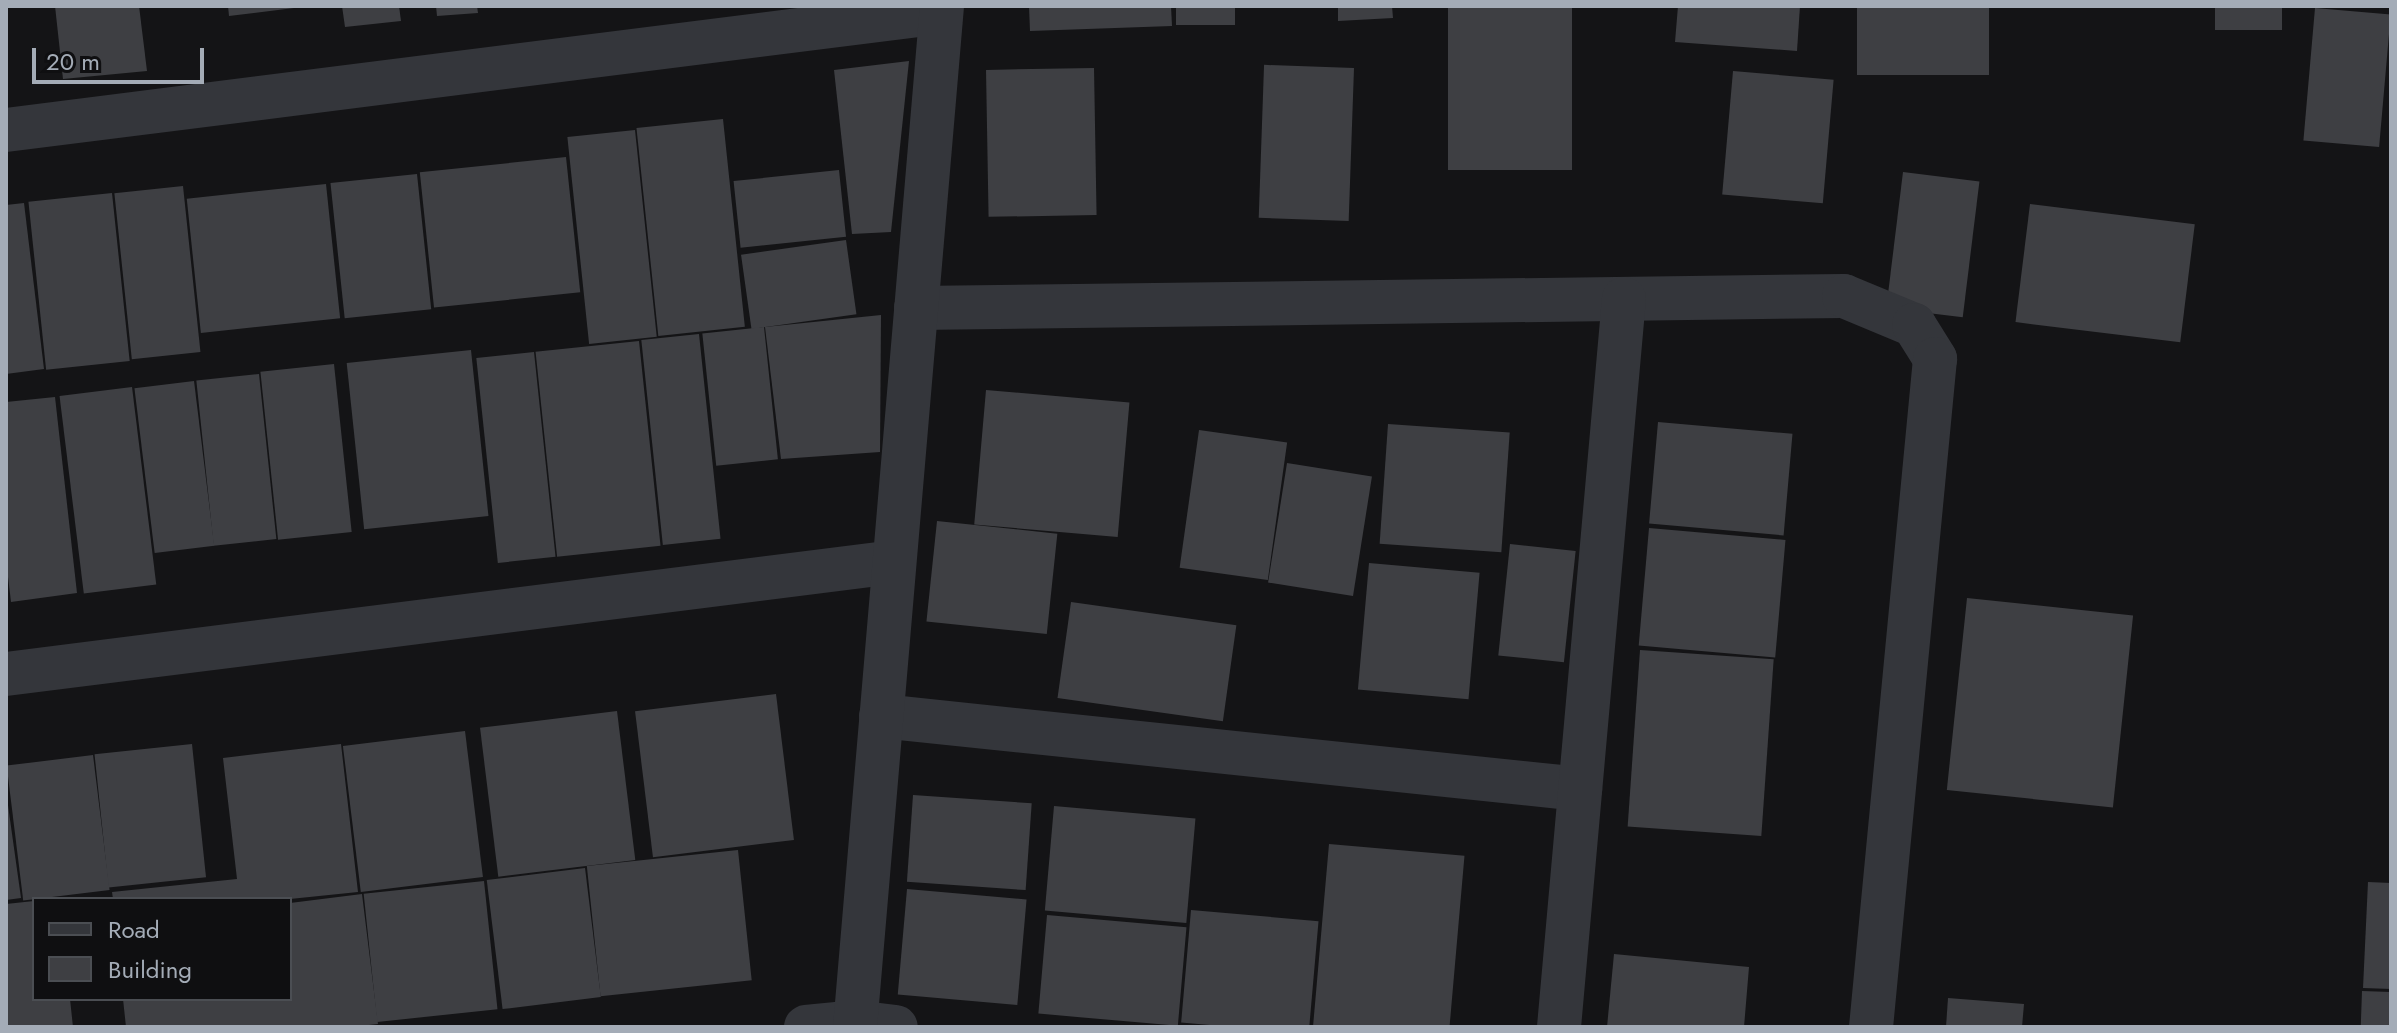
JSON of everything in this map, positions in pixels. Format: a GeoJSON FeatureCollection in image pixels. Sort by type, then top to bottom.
{"type":"FeatureCollection","features":[{"type":"Feature","properties":{"kind":"street"},"geometry":{"type":"LineString","coordinates":[[6,130],[942,9],[881,716],[869,1025],[806,1027]]}},
{"type":"Feature","properties":{"kind":"street"},"geometry":{"type":"LineString","coordinates":[[916,308],[1844,296],[1914,325],[1935,359],[1871,1027]]}},
{"type":"Feature","properties":{"kind":"street"},"geometry":{"type":"LineString","coordinates":[[1559,1027],[1624,299]]}},
{"type":"Feature","properties":{"kind":"street"},"geometry":{"type":"LineString","coordinates":[[6,674],[894,562]]}},
{"type":"Feature","properties":{"kind":"street"},"geometry":{"type":"LineString","coordinates":[[881,716],[1580,789]]}},
{"type":"Feature","properties":{"kind":"building"},"geometry":{"type":"Polygon","coordinates":[[[55,6],[139,6],[147,71],[63,79],[55,6]]]}},
{"type":"Feature","properties":{"kind":"building"},"geometry":{"type":"Polygon","coordinates":[[[228,6],[294,6],[294,8],[229,16],[228,6]]]}},
{"type":"Feature","properties":{"kind":"building"},"geometry":{"type":"Polygon","coordinates":[[[342,6],[399,6],[401,21],[345,27],[342,6]]]}},
{"type":"Feature","properties":{"kind":"building"},"geometry":{"type":"Polygon","coordinates":[[[436,6],[477,6],[478,13],[437,16],[436,6]]]}},
{"type":"Feature","properties":{"kind":"building"},"geometry":{"type":"Polygon","coordinates":[[[1029,6],[1171,6],[1172,26],[1030,31],[1029,6]]]}},
{"type":"Feature","properties":{"kind":"building"},"geometry":{"type":"Polygon","coordinates":[[[1176,6],[1235,6],[1235,25],[1176,25],[1176,6]]]}},
{"type":"Feature","properties":{"kind":"building"},"geometry":{"type":"Polygon","coordinates":[[[1338,6],[1392,6],[1393,18],[1338,21],[1338,6]]]}},
{"type":"Feature","properties":{"kind":"building"},"geometry":{"type":"Polygon","coordinates":[[[1448,6],[1572,6],[1572,170],[1448,170],[1448,6]]]}},
{"type":"Feature","properties":{"kind":"building"},"geometry":{"type":"Polygon","coordinates":[[[1678,6],[1800,6],[1797,51],[1675,42],[1678,6]]]}},
{"type":"Feature","properties":{"kind":"building"},"geometry":{"type":"Polygon","coordinates":[[[1857,6],[1989,6],[1989,75],[1857,75],[1857,6]]]}},
{"type":"Feature","properties":{"kind":"building"},"geometry":{"type":"Polygon","coordinates":[[[2215,6],[2282,6],[2282,30],[2215,30],[2215,6]]]}},
{"type":"Feature","properties":{"kind":"building"},"geometry":{"type":"Polygon","coordinates":[[[2315,8],[2391,15],[2379,147],[2303,140],[2315,8]]]}},
{"type":"Feature","properties":{"kind":"building"},"geometry":{"type":"Polygon","coordinates":[[[909,61],[891,232],[852,234],[834,70],[909,61]]]}},
{"type":"Feature","properties":{"kind":"building"},"geometry":{"type":"Polygon","coordinates":[[[1264,65],[1354,68],[1349,221],[1259,218],[1264,65]]]}},
{"type":"Feature","properties":{"kind":"building"},"geometry":{"type":"Polygon","coordinates":[[[1094,68],[1097,215],[989,217],[986,70],[1094,68]]]}},
{"type":"Feature","properties":{"kind":"building"},"geometry":{"type":"Polygon","coordinates":[[[1733,71],[1834,80],[1823,203],[1722,195],[1733,71]]]}},
{"type":"Feature","properties":{"kind":"building"},"geometry":{"type":"Polygon","coordinates":[[[723,119],[745,327],[658,336],[636,128],[723,119]]]}},
{"type":"Feature","properties":{"kind":"building"},"geometry":{"type":"Polygon","coordinates":[[[635,130],[657,337],[589,344],[567,137],[635,130]]]}},
{"type":"Feature","properties":{"kind":"building"},"geometry":{"type":"Polygon","coordinates":[[[566,157],[580,292],[434,308],[420,172],[566,157]]]}},
{"type":"Feature","properties":{"kind":"building"},"geometry":{"type":"Polygon","coordinates":[[[839,170],[846,237],[741,248],[734,181],[839,170]]]}},
{"type":"Feature","properties":{"kind":"building"},"geometry":{"type":"Polygon","coordinates":[[[1903,172],[1979,181],[1963,317],[1886,308],[1903,172]]]}},
{"type":"Feature","properties":{"kind":"building"},"geometry":{"type":"Polygon","coordinates":[[[417,174],[431,309],[345,318],[330,183],[417,174]]]}},
{"type":"Feature","properties":{"kind":"building"},"geometry":{"type":"Polygon","coordinates":[[[326,184],[340,318],[201,333],[187,199],[326,184]]]}},
{"type":"Feature","properties":{"kind":"building"},"geometry":{"type":"Polygon","coordinates":[[[183,186],[200,352],[132,359],[114,193],[183,186]]]}},
{"type":"Feature","properties":{"kind":"building"},"geometry":{"type":"Polygon","coordinates":[[[112,193],[130,361],[46,370],[28,202],[112,193]]]}},
{"type":"Feature","properties":{"kind":"building"},"geometry":{"type":"Polygon","coordinates":[[[24,203],[44,369],[6,374],[6,205],[24,203]]]}},
{"type":"Feature","properties":{"kind":"building"},"geometry":{"type":"Polygon","coordinates":[[[2030,204],[2195,224],[2180,342],[2015,322],[2030,204]]]}},
{"type":"Feature","properties":{"kind":"building"},"geometry":{"type":"Polygon","coordinates":[[[846,240],[856,314],[751,329],[741,255],[846,240]]]}},
{"type":"Feature","properties":{"kind":"building"},"geometry":{"type":"Polygon","coordinates":[[[881,315],[880,452],[781,459],[765,327],[881,315]]]}},
{"type":"Feature","properties":{"kind":"building"},"geometry":{"type":"Polygon","coordinates":[[[764,327],[778,459],[716,466],[702,333],[764,327]]]}},
{"type":"Feature","properties":{"kind":"building"},"geometry":{"type":"Polygon","coordinates":[[[699,334],[721,539],[663,545],[641,340],[699,334]]]}},
{"type":"Feature","properties":{"kind":"building"},"geometry":{"type":"Polygon","coordinates":[[[639,341],[661,546],[557,557],[536,352],[639,341]]]}},
{"type":"Feature","properties":{"kind":"building"},"geometry":{"type":"Polygon","coordinates":[[[471,350],[488,516],[364,529],[347,363],[471,350]]]}},
{"type":"Feature","properties":{"kind":"building"},"geometry":{"type":"Polygon","coordinates":[[[534,352],[556,557],[498,563],[476,358],[534,352]]]}},
{"type":"Feature","properties":{"kind":"building"},"geometry":{"type":"Polygon","coordinates":[[[334,364],[352,532],[278,540],[260,372],[334,364]]]}},
{"type":"Feature","properties":{"kind":"building"},"geometry":{"type":"Polygon","coordinates":[[[259,374],[276,539],[214,546],[196,381],[259,374]]]}},
{"type":"Feature","properties":{"kind":"building"},"geometry":{"type":"Polygon","coordinates":[[[194,381],[214,546],[155,553],[134,388],[194,381]]]}},
{"type":"Feature","properties":{"kind":"building"},"geometry":{"type":"Polygon","coordinates":[[[132,387],[156,585],[84,593],[60,396],[132,387]]]}},
{"type":"Feature","properties":{"kind":"building"},"geometry":{"type":"Polygon","coordinates":[[[986,390],[1129,403],[1118,537],[974,524],[986,390]]]}},
{"type":"Feature","properties":{"kind":"building"},"geometry":{"type":"Polygon","coordinates":[[[55,397],[77,593],[11,602],[6,560],[6,402],[55,397]]]}},
{"type":"Feature","properties":{"kind":"building"},"geometry":{"type":"Polygon","coordinates":[[[1658,422],[1792,434],[1784,535],[1649,524],[1658,422]]]}},
{"type":"Feature","properties":{"kind":"building"},"geometry":{"type":"Polygon","coordinates":[[[1388,424],[1510,433],[1501,552],[1380,544],[1388,424]]]}},
{"type":"Feature","properties":{"kind":"building"},"geometry":{"type":"Polygon","coordinates":[[[1199,430],[1287,442],[1268,580],[1180,568],[1199,430]]]}},
{"type":"Feature","properties":{"kind":"building"},"geometry":{"type":"Polygon","coordinates":[[[1287,463],[1372,476],[1353,596],[1268,583],[1287,463]]]}},
{"type":"Feature","properties":{"kind":"building"},"geometry":{"type":"Polygon","coordinates":[[[937,521],[1057,534],[1047,634],[926,621],[937,521]]]}},
{"type":"Feature","properties":{"kind":"building"},"geometry":{"type":"Polygon","coordinates":[[[1649,528],[1785,540],[1775,657],[1639,646],[1649,528]]]}},
{"type":"Feature","properties":{"kind":"building"},"geometry":{"type":"Polygon","coordinates":[[[1510,544],[1576,551],[1564,662],[1498,655],[1510,544]]]}},
{"type":"Feature","properties":{"kind":"building"},"geometry":{"type":"Polygon","coordinates":[[[1369,563],[1480,573],[1469,699],[1358,690],[1369,563]]]}},
{"type":"Feature","properties":{"kind":"building"},"geometry":{"type":"Polygon","coordinates":[[[1967,598],[2133,615],[2113,807],[1947,790],[1967,598]]]}},
{"type":"Feature","properties":{"kind":"building"},"geometry":{"type":"Polygon","coordinates":[[[1071,602],[1236,625],[1223,721],[1058,698],[1071,602]]]}},
{"type":"Feature","properties":{"kind":"building"},"geometry":{"type":"Polygon","coordinates":[[[1640,650],[1774,659],[1761,836],[1628,827],[1640,650]]]}},
{"type":"Feature","properties":{"kind":"building"},"geometry":{"type":"Polygon","coordinates":[[[776,694],[794,840],[653,857],[635,711],[776,694]]]}},
{"type":"Feature","properties":{"kind":"building"},"geometry":{"type":"Polygon","coordinates":[[[617,711],[635,860],[498,877],[480,728],[617,711]]]}},
{"type":"Feature","properties":{"kind":"building"},"geometry":{"type":"Polygon","coordinates":[[[465,731],[483,877],[361,892],[343,746],[465,731]]]}},
{"type":"Feature","properties":{"kind":"building"},"geometry":{"type":"Polygon","coordinates":[[[192,744],[206,877],[109,888],[95,754],[192,744]]]}},
{"type":"Feature","properties":{"kind":"building"},"geometry":{"type":"Polygon","coordinates":[[[341,744],[358,892],[292,899],[113,897],[112,892],[237,879],[223,758],[341,744]]]}},
{"type":"Feature","properties":{"kind":"building"},"geometry":{"type":"Polygon","coordinates":[[[93,755],[110,890],[32,897],[23,901],[7,766],[93,755]]]}},
{"type":"Feature","properties":{"kind":"building"},"geometry":{"type":"Polygon","coordinates":[[[6,791],[21,898],[6,900],[6,791]]]}},
{"type":"Feature","properties":{"kind":"building"},"geometry":{"type":"Polygon","coordinates":[[[913,795],[1032,803],[1026,890],[907,882],[913,795]]]}},
{"type":"Feature","properties":{"kind":"building"},"geometry":{"type":"Polygon","coordinates":[[[1054,806],[1195,818],[1186,923],[1045,911],[1054,806]]]}},
{"type":"Feature","properties":{"kind":"building"},"geometry":{"type":"Polygon","coordinates":[[[1329,844],[1464,856],[1450,1027],[1313,1027],[1329,844]]]}},
{"type":"Feature","properties":{"kind":"building"},"geometry":{"type":"Polygon","coordinates":[[[738,850],[752,980],[601,996],[587,866],[738,850]]]}},
{"type":"Feature","properties":{"kind":"building"},"geometry":{"type":"Polygon","coordinates":[[[585,868],[601,997],[503,1009],[487,880],[585,868]]]}},
{"type":"Feature","properties":{"kind":"building"},"geometry":{"type":"Polygon","coordinates":[[[484,881],[497,1009],[377,1022],[364,894],[484,881]]]}},
{"type":"Feature","properties":{"kind":"building"},"geometry":{"type":"Polygon","coordinates":[[[2368,882],[2391,883],[2391,989],[2363,988],[2368,882]]]}},
{"type":"Feature","properties":{"kind":"building"},"geometry":{"type":"Polygon","coordinates":[[[907,889],[1027,899],[1017,1005],[898,995],[907,889]]]}},
{"type":"Feature","properties":{"kind":"building"},"geometry":{"type":"Polygon","coordinates":[[[362,894],[378,1024],[351,1027],[126,1027],[123,1001],[292,1001],[292,903],[362,894]]]}},
{"type":"Feature","properties":{"kind":"building"},"geometry":{"type":"Polygon","coordinates":[[[32,901],[32,1001],[70,1001],[73,1027],[6,1027],[6,904],[32,901]]]}},
{"type":"Feature","properties":{"kind":"building"},"geometry":{"type":"Polygon","coordinates":[[[1191,910],[1319,921],[1309,1027],[1232,1027],[1181,1023],[1191,910]]]}},
{"type":"Feature","properties":{"kind":"building"},"geometry":{"type":"Polygon","coordinates":[[[1047,915],[1186,927],[1178,1026],[1038,1014],[1047,915]]]}},
{"type":"Feature","properties":{"kind":"building"},"geometry":{"type":"Polygon","coordinates":[[[1614,954],[1749,967],[1744,1027],[1607,1027],[1614,954]]]}},
{"type":"Feature","properties":{"kind":"building"},"geometry":{"type":"Polygon","coordinates":[[[2362,991],[2391,992],[2390,1027],[2361,1027],[2362,991]]]}},
{"type":"Feature","properties":{"kind":"building"},"geometry":{"type":"Polygon","coordinates":[[[1948,998],[2024,1004],[2022,1027],[1946,1027],[1948,998]]]}}]}
